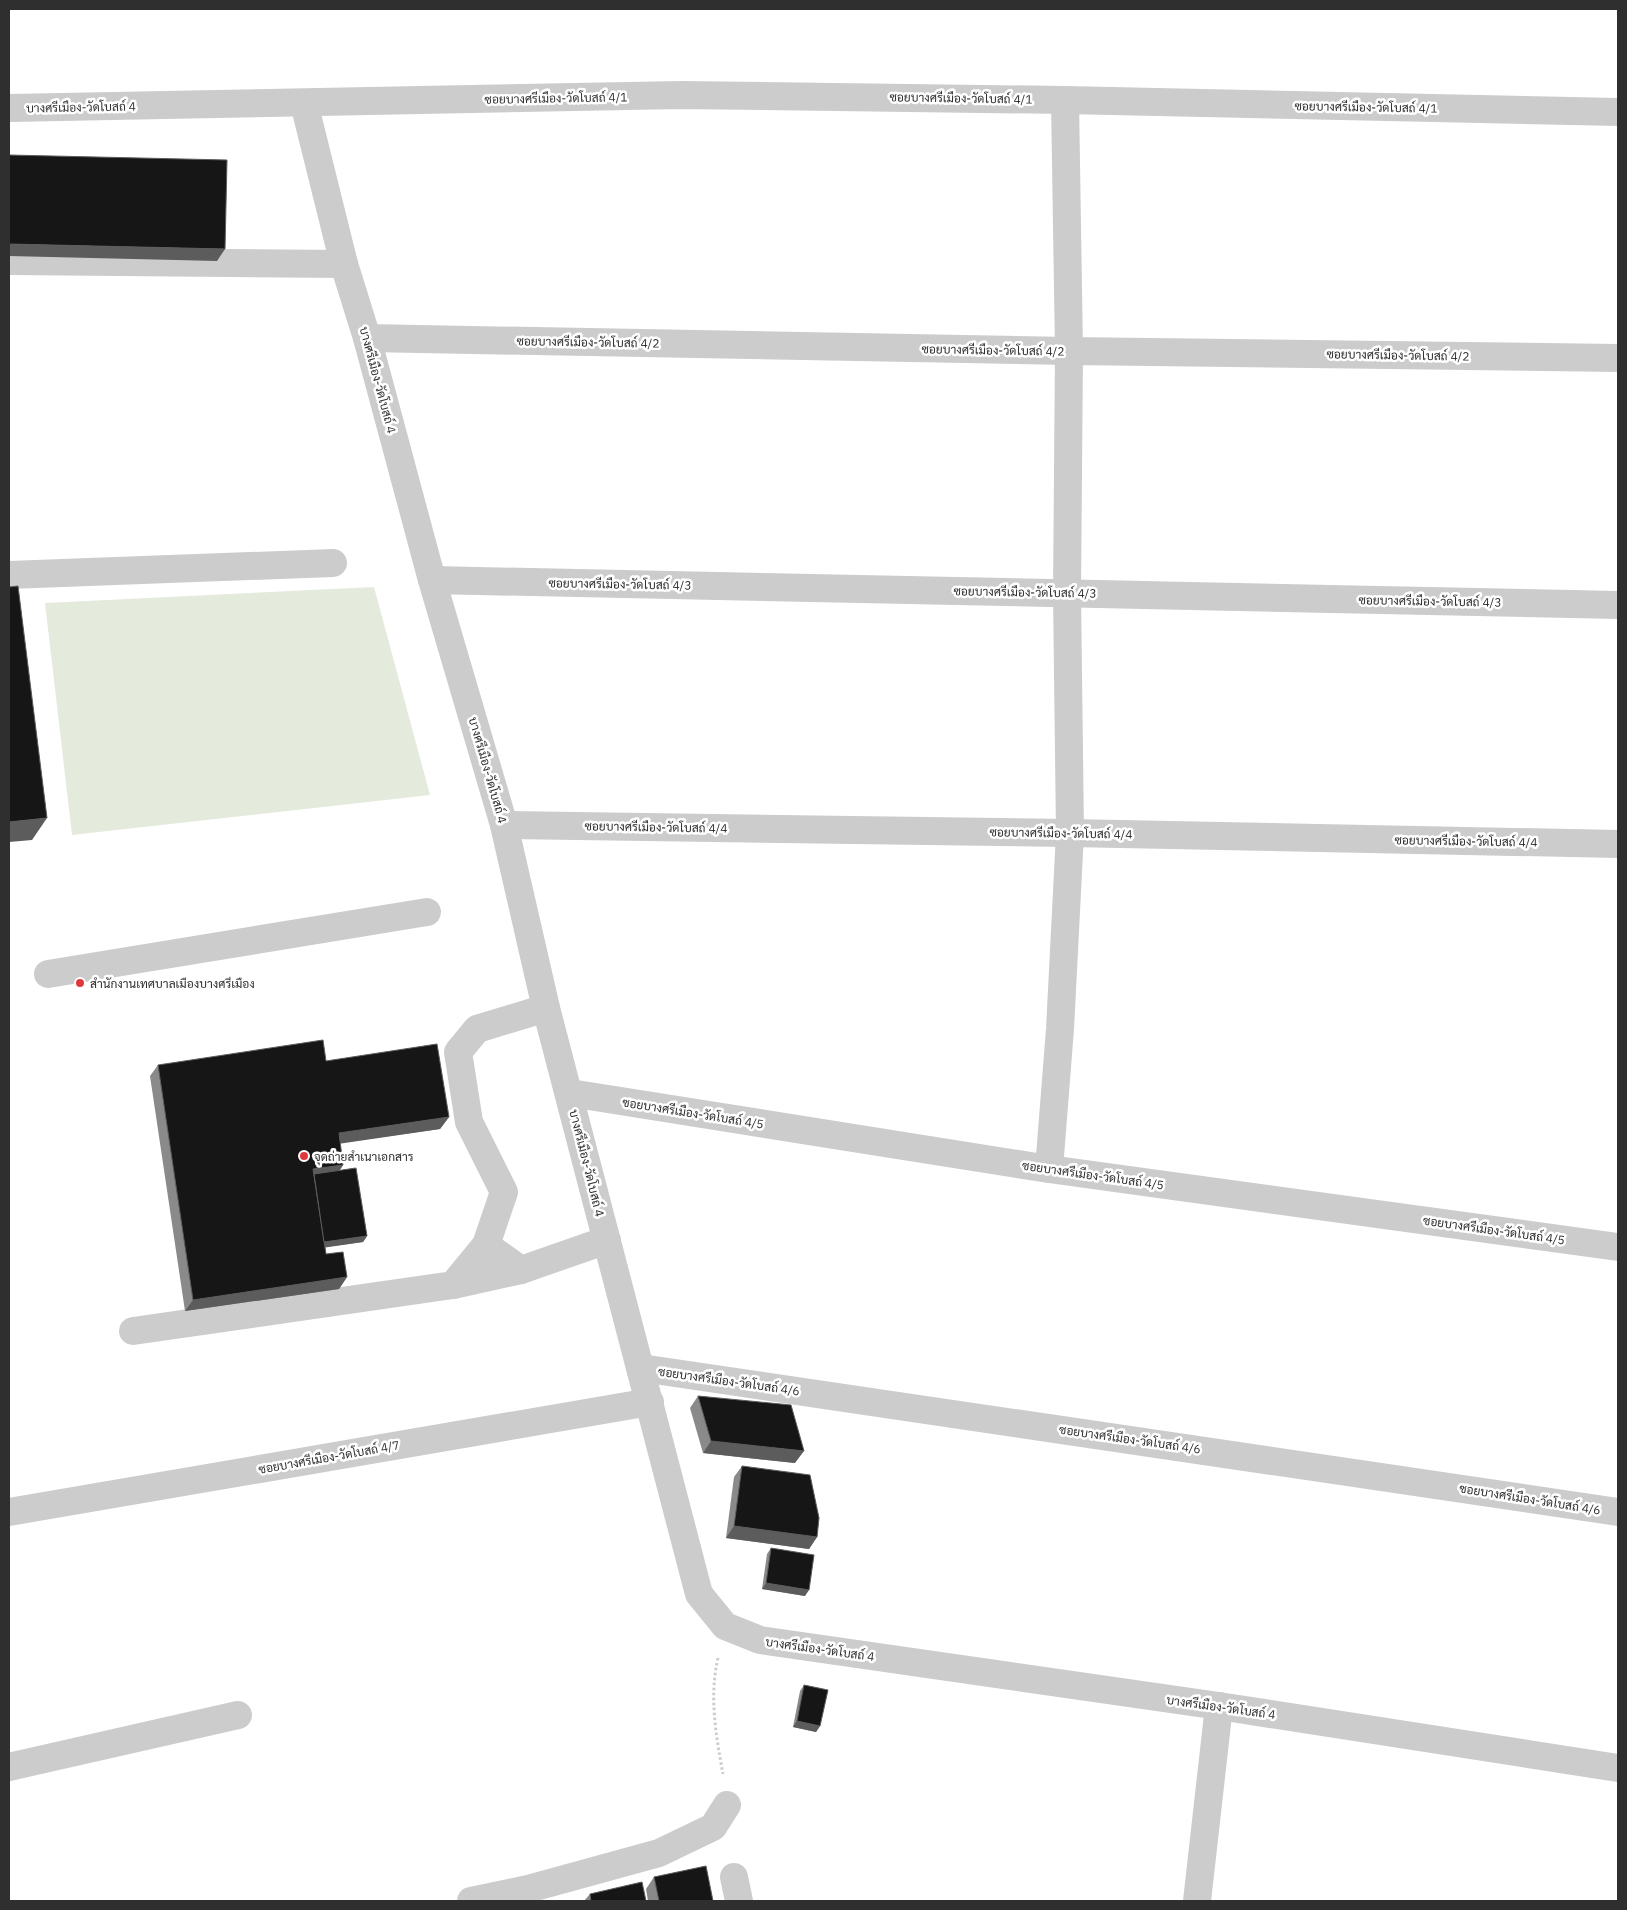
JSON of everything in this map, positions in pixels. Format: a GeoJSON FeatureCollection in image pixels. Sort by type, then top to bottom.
{"type":"FeatureCollection","features":[{"type":"Feature","properties":{"kind":"street","name":"ซอยบางศรีเมือง-วัดโบสถ์ 4/1"},"geometry":{"type":"LineString","coordinates":[[304,103],[681,96],[1065,100],[1618,112]]}},
{"type":"Feature","properties":{"kind":"street"},"geometry":{"type":"LineString","coordinates":[[1049,1169],[1060,1029],[1070,833],[1067,593],[1069,351],[1065,100]]}},
{"type":"Feature","properties":{"kind":"street","name":"บางศรีเมือง-วัดโบสถ์ 4"},"geometry":{"type":"LineString","coordinates":[[9,108],[304,103],[344,264],[367,338],[432,580],[504,825],[546,1008],[699,1594],[725,1626],[760,1640],[1219,1706],[1618,1768]]}},
{"type":"Feature","properties":{"kind":"street"},"geometry":{"type":"LineString","coordinates":[[9,261],[344,264]]}},
{"type":"Feature","properties":{"kind":"street","name":"ซอยบางศรีเมือง-วัดโบสถ์ 4/2"},"geometry":{"type":"LineString","coordinates":[[367,338],[1069,351],[1618,358]]}},
{"type":"Feature","properties":{"kind":"street"},"geometry":{"type":"LineString","coordinates":[[9,574],[334,563]]}},
{"type":"Feature","properties":{"kind":"street","name":"ซอยบางศรีเมือง-วัดโบสถ์ 4/3"},"geometry":{"type":"LineString","coordinates":[[432,580],[1618,605]]}},
{"type":"Feature","properties":{"kind":"street","name":"ซอยบางศรีเมือง-วัดโบสถ์ 4/4"},"geometry":{"type":"LineString","coordinates":[[504,825],[1070,833],[1618,844]]}},
{"type":"Feature","properties":{"kind":"street"},"geometry":{"type":"LineString","coordinates":[[48,974],[427,912]]}},
{"type":"Feature","properties":{"kind":"street"},"geometry":{"type":"LineString","coordinates":[[453,1285],[486,1244],[504,1192],[469,1122],[458,1052],[476,1029],[546,1008]]}},
{"type":"Feature","properties":{"kind":"street","name":"ซอยบางศรีเมือง-วัดโบสถ์ 4/5"},"geometry":{"type":"LineString","coordinates":[[570,1094],[1049,1169],[1618,1247]]}},
{"type":"Feature","properties":{"kind":"street"},"geometry":{"type":"LineString","coordinates":[[133,1331],[453,1285],[521,1270],[607,1240]]}},
{"type":"Feature","properties":{"kind":"street"},"geometry":{"type":"LineString","coordinates":[[486,1244],[521,1270]]}},
{"type":"Feature","properties":{"kind":"street","name":"ซอยบางศรีเมือง-วัดโบสถ์ 4/6"},"geometry":{"type":"LineString","coordinates":[[641,1368],[1618,1512]]}},
{"type":"Feature","properties":{"kind":"street","name":"ซอยบางศรีเมือง-วัดโบสถ์ 4/7"},"geometry":{"type":"LineString","coordinates":[[9,1512],[650,1402]]}},
{"type":"Feature","properties":{"kind":"street"},"geometry":{"type":"LineString","coordinates":[[1196,1901],[1219,1706]]}},
{"type":"Feature","properties":{"kind":"street"},"geometry":{"type":"LineString","coordinates":[[9,1767],[238,1715]]}},
{"type":"Feature","properties":{"kind":"street"},"geometry":{"type":"LineString","coordinates":[[472,1901],[528,1889],[659,1853],[713,1827],[727,1805]]}},
{"type":"Feature","properties":{"kind":"path"},"geometry":{"type":"LineString","coordinates":[[725,1626],[714,1676],[715,1727],[727,1805]]}},
{"type":"Feature","properties":{"kind":"shaded area"},"geometry":{"type":"Polygon","coordinates":[[[374,587],[430,795],[72,835],[45,603],[374,587]]]}},
{"type":"Feature","properties":{"kind":"building"},"geometry":{"type":"Polygon","coordinates":[[[9,155],[227,160],[225,249],[9,244],[9,155]]]}},
{"type":"Feature","properties":{"kind":"building"},"geometry":{"type":"Polygon","coordinates":[[[18,586],[47,818],[9,822],[9,587],[18,586]]]}},
{"type":"Feature","properties":{"kind":"building"},"geometry":{"type":"Polygon","coordinates":[[[323,1040],[326,1061],[437,1044],[449,1117],[339,1133],[343,1165],[313,1169],[326,1254],[343,1252],[347,1277],[193,1300],[158,1065],[323,1040]]]}},
{"type":"Feature","properties":{"kind":"building"},"geometry":{"type":"Polygon","coordinates":[[[356,1168],[367,1236],[324,1242],[314,1174],[356,1168]]]}},
{"type":"Feature","properties":{"kind":"building"},"geometry":{"type":"Polygon","coordinates":[[[698,1396],[791,1405],[804,1451],[711,1441],[698,1396]]]}},
{"type":"Feature","properties":{"kind":"building"},"geometry":{"type":"Polygon","coordinates":[[[742,1466],[810,1475],[819,1518],[817,1537],[734,1526],[742,1466]]]}},
{"type":"Feature","properties":{"kind":"building"},"geometry":{"type":"Polygon","coordinates":[[[771,1548],[814,1555],[809,1590],[766,1583],[771,1548]]]}},
{"type":"Feature","properties":{"kind":"building"},"geometry":{"type":"Polygon","coordinates":[[[804,1685],[828,1690],[820,1726],[797,1721],[804,1685]]]}},
{"type":"Feature","properties":{"kind":"building"},"geometry":{"type":"Polygon","coordinates":[[[706,1866],[713,1901],[659,1901],[654,1877],[706,1866]]]}},
{"type":"Feature","properties":{"kind":"building"},"geometry":{"type":"Polygon","coordinates":[[[642,1882],[646,1901],[591,1901],[590,1894],[642,1882]]]}},
{"type":"Feature","properties":{"kind":"place","name":"สำนักงานเทศบาลเมืองบางศรีเมือง"},"geometry":{"type":"Point","coordinates":[80,983]}},
{"type":"Feature","properties":{"kind":"place","name":"จุดถ่ายสำเนาเอกสาร"},"geometry":{"type":"Point","coordinates":[304,1156]}}]}
